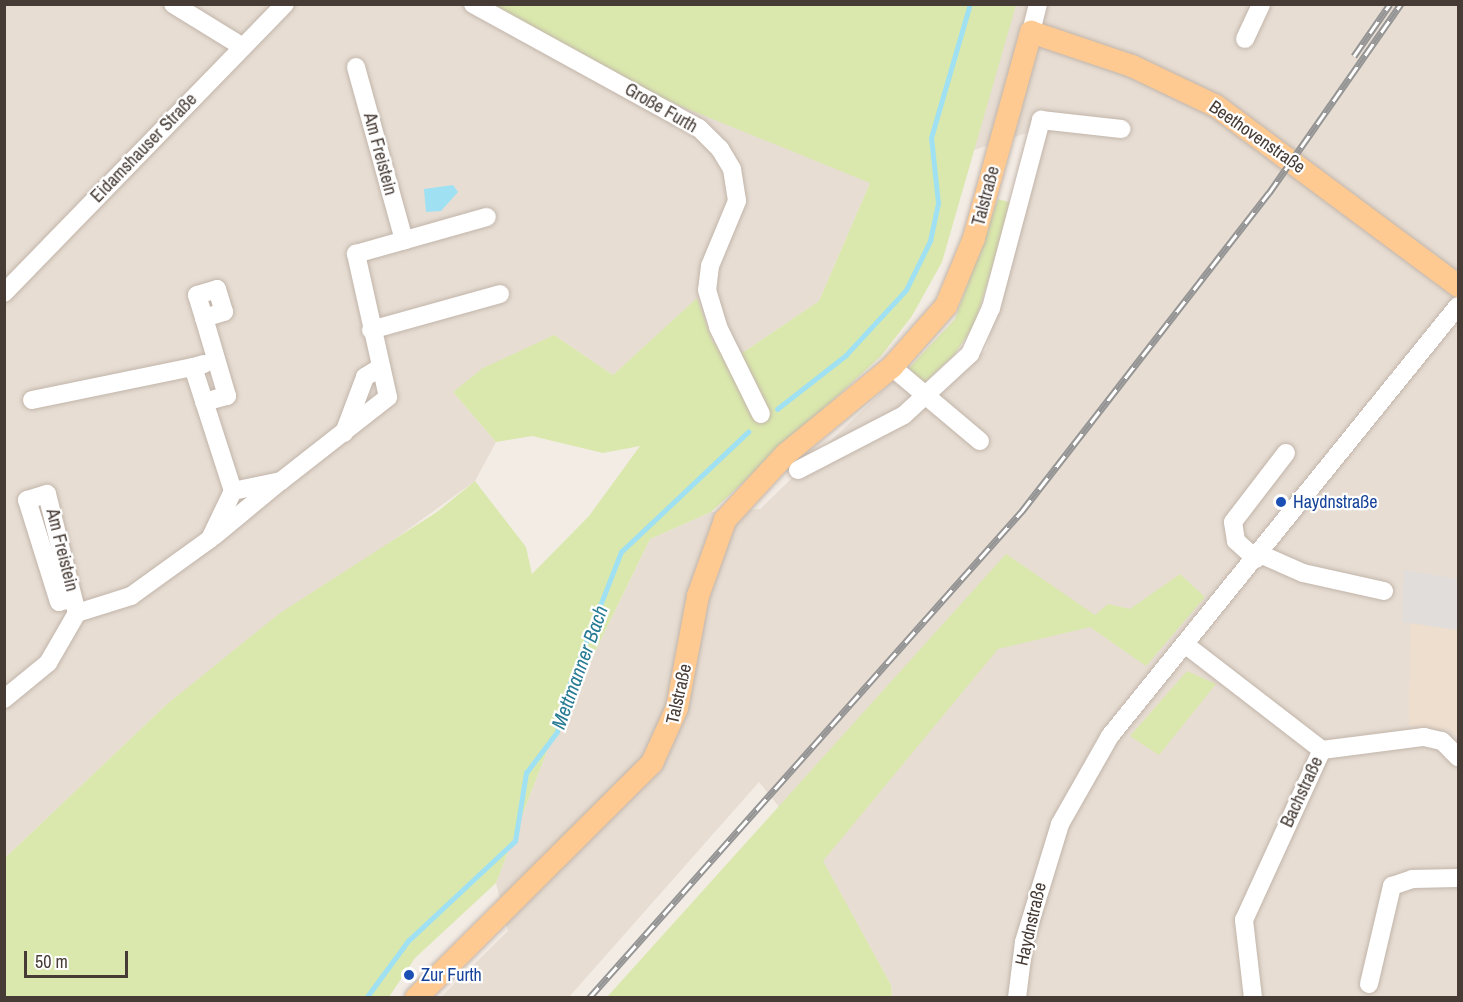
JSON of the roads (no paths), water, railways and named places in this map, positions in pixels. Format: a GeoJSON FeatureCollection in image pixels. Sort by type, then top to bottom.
{"type":"FeatureCollection","features":[{"type":"Feature","properties":{"kind":"main road","name":"Beethovenstraße"},"geometry":{"type":"LineString","coordinates":[[1030,32],[1132,66],[1216,106],[1458,286]]}},
{"type":"Feature","properties":{"kind":"main road","name":"Talstraße"},"geometry":{"type":"LineString","coordinates":[[416,998],[652,763],[677,708],[698,596],[725,520],[786,454],[892,367],[926,333],[958,282],[1030,32]]}},
{"type":"Feature","properties":{"kind":"street"},"geometry":{"type":"LineString","coordinates":[[173,4],[243,48]]}},
{"type":"Feature","properties":{"kind":"street","name":"Eidamshauser Straße"},"geometry":{"type":"LineString","coordinates":[[4,293],[285,4]]}},
{"type":"Feature","properties":{"kind":"street","name":"Große Furth"},"geometry":{"type":"LineString","coordinates":[[473,4],[699,128],[720,149],[732,169],[737,201],[710,266],[707,290],[740,376],[761,414]]}},
{"type":"Feature","properties":{"kind":"street","name":"Talstraße"},"geometry":{"type":"LineString","coordinates":[[1030,32],[1038,4]]}},
{"type":"Feature","properties":{"kind":"street"},"geometry":{"type":"LineString","coordinates":[[1245,39],[1261,4]]}},
{"type":"Feature","properties":{"kind":"street","name":"Am Freistein"},"geometry":{"type":"LineString","coordinates":[[356,67],[404,240]]}},
{"type":"Feature","properties":{"kind":"street","name":"Talstraße"},"geometry":{"type":"LineString","coordinates":[[798,470],[904,415],[956,369],[980,336],[1041,120],[1121,129]]}},
{"type":"Feature","properties":{"kind":"street","name":"Am Freistein"},"geometry":{"type":"LineString","coordinates":[[4,699],[48,663],[74,606],[77,597],[47,494],[27,500],[59,602],[74,606],[131,596],[210,539],[388,397],[371,330],[356,254],[487,217]]}},
{"type":"Feature","properties":{"kind":"street"},"geometry":{"type":"LineString","coordinates":[[371,330],[500,294]]}},
{"type":"Feature","properties":{"kind":"street","name":"Haydnstraße"},"geometry":{"type":"LineString","coordinates":[[1017,998],[1024,942],[1060,824],[1110,736],[1186,645],[1458,306]]}},
{"type":"Feature","properties":{"kind":"street"},"geometry":{"type":"LineString","coordinates":[[204,318],[227,396],[204,402]]}},
{"type":"Feature","properties":{"kind":"street"},"geometry":{"type":"LineString","coordinates":[[32,400],[216,361]]}},
{"type":"Feature","properties":{"kind":"street"},"geometry":{"type":"LineString","coordinates":[[193,367],[233,491]]}},
{"type":"Feature","properties":{"kind":"street"},"geometry":{"type":"LineString","coordinates":[[344,434],[365,377],[381,367]]}},
{"type":"Feature","properties":{"kind":"street"},"geometry":{"type":"LineString","coordinates":[[892,367],[922,397],[980,441]]}},
{"type":"Feature","properties":{"kind":"street"},"geometry":{"type":"LineString","coordinates":[[1286,453],[1233,522],[1236,541],[1258,556],[1303,573],[1384,591]]}},
{"type":"Feature","properties":{"kind":"street","name":"Am Freistein"},"geometry":{"type":"LineString","coordinates":[[210,539],[233,491],[280,481]]}},
{"type":"Feature","properties":{"kind":"street","name":"Bachstraße"},"geometry":{"type":"LineString","coordinates":[[1186,645],[1322,750],[1244,920],[1253,998]]}},
{"type":"Feature","properties":{"kind":"street"},"geometry":{"type":"LineString","coordinates":[[1322,750],[1424,737],[1442,741],[1458,757]]}},
{"type":"Feature","properties":{"kind":"street"},"geometry":{"type":"LineString","coordinates":[[1369,984],[1392,886],[1412,879],[1458,878]]}},
{"type":"Feature","properties":{"kind":"water"},"geometry":{"type":"Polygon","coordinates":[[[453,185],[458,192],[441,211],[426,212],[424,189],[453,185]]]}},
{"type":"Feature","properties":{"kind":"waterway","name":"Mettmanner Bach"},"geometry":{"type":"LineString","coordinates":[[777,409],[846,355],[906,290],[930,241],[938,203],[931,138],[970,4]]}},
{"type":"Feature","properties":{"kind":"waterway","name":"Mettmanner Bach"},"geometry":{"type":"LineString","coordinates":[[366,998],[408,941],[515,841],[526,773],[557,732],[564,698],[621,552],[748,432]]}},
{"type":"Feature","properties":{"kind":"railway"},"geometry":{"type":"LineString","coordinates":[[1354,56],[1390,4]]}},
{"type":"Feature","properties":{"kind":"railway"},"geometry":{"type":"LineString","coordinates":[[589,998],[1022,511],[1269,193],[1401,4]]}},
{"type":"Feature","properties":{"kind":"place","name":"Haydnstraße"},"geometry":{"type":"Point","coordinates":[1281,502]}},
{"type":"Feature","properties":{"kind":"place","name":"Zur Furth"},"geometry":{"type":"Point","coordinates":[409,975]}}]}
